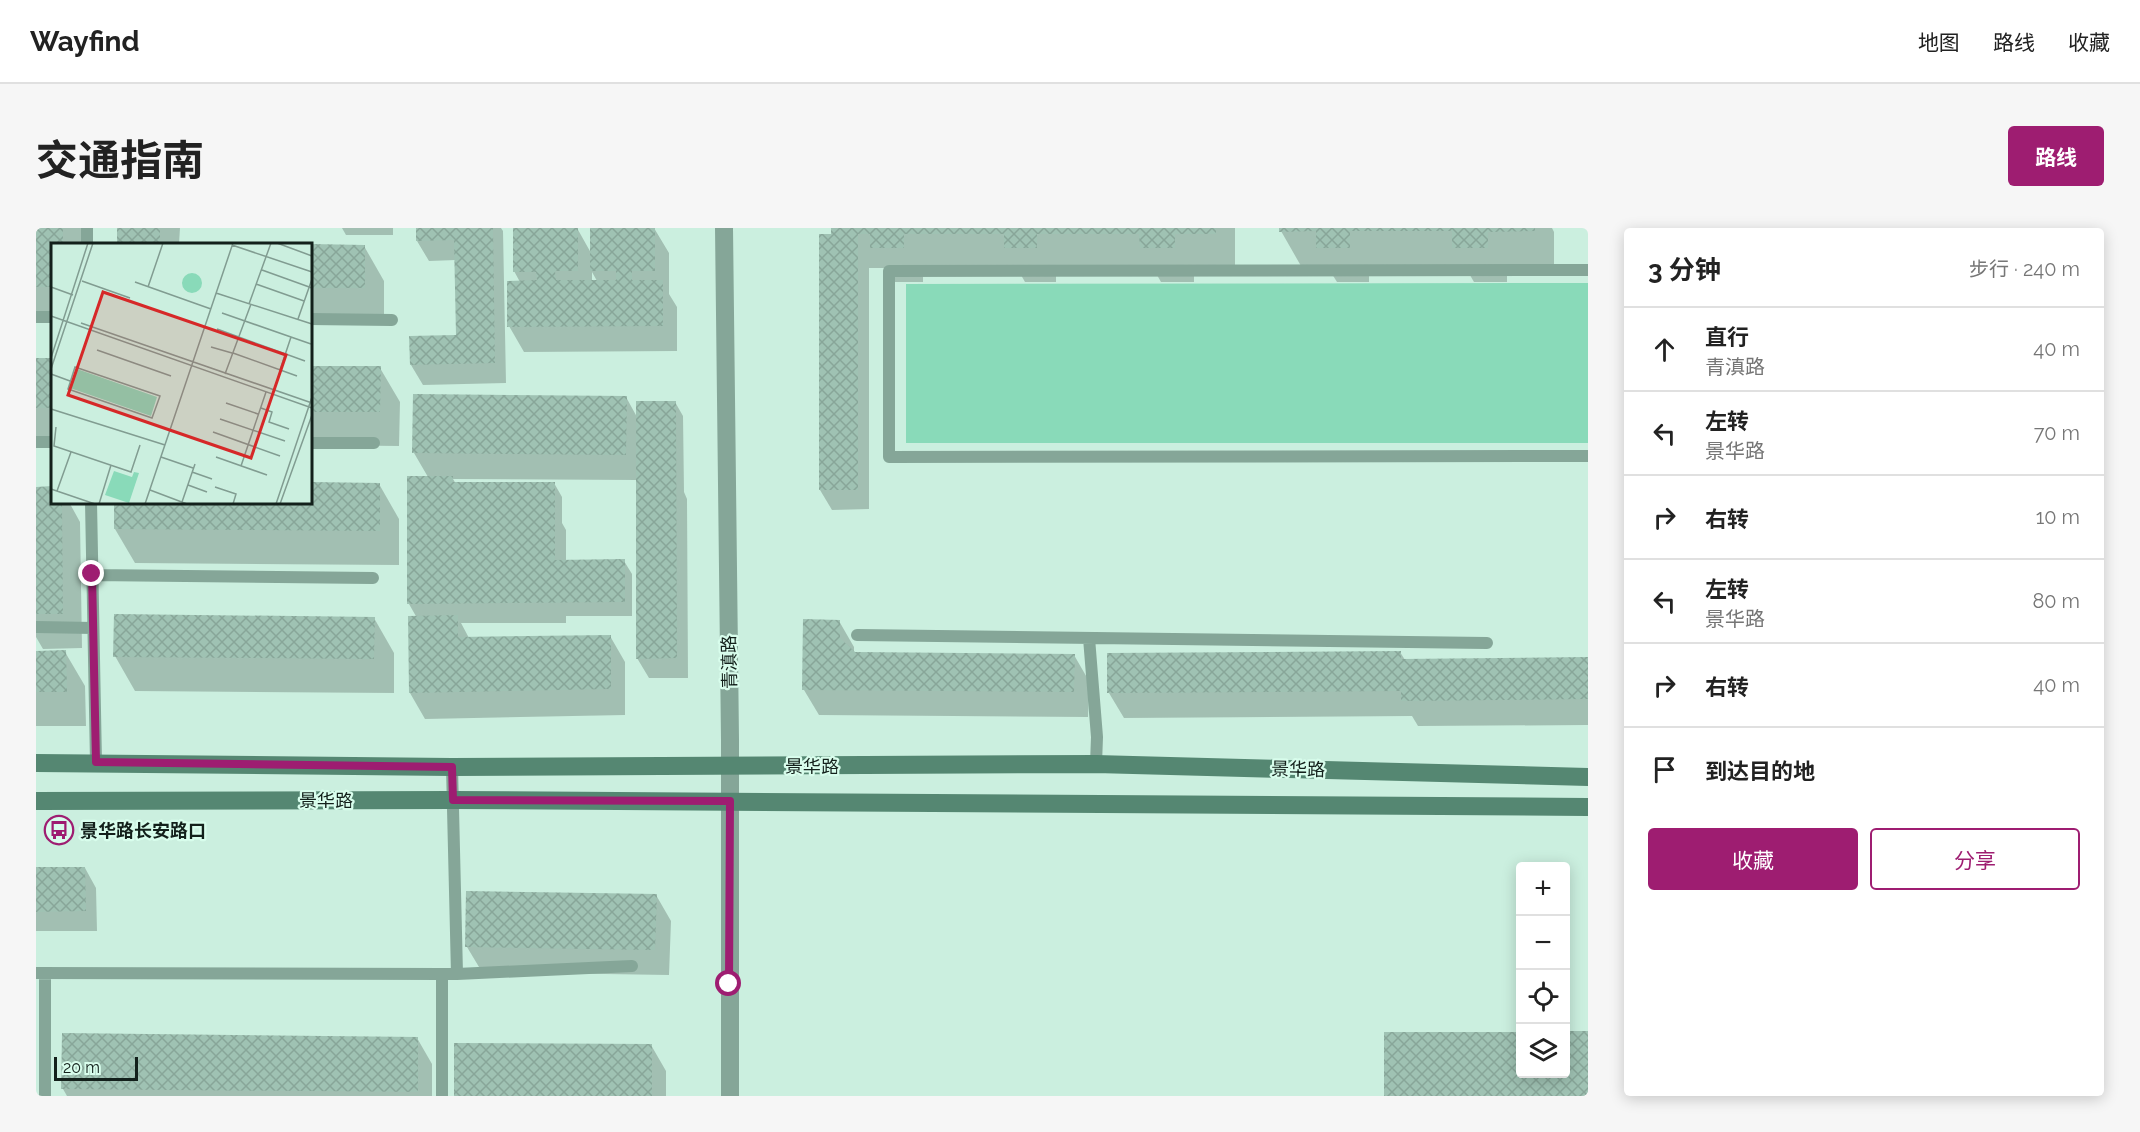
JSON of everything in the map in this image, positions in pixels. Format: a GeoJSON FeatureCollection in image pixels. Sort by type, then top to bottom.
{"type":"FeatureCollection","features":[{"type":"Feature","properties":{"kind":"main road","name":"景华路"},"geometry":{"type":"LineString","coordinates":[[36,763],[452,767],[1096,764],[1588,777]]}},
{"type":"Feature","properties":{"kind":"main road","name":"景华路"},"geometry":{"type":"LineString","coordinates":[[36,801],[730,801],[1588,807]]}},
{"type":"Feature","properties":{"kind":"street","name":"青滇路"},"geometry":{"type":"LineString","coordinates":[[724,228],[730,766],[730,1096]]}},
{"type":"Feature","properties":{"kind":"lane"},"geometry":{"type":"LineString","coordinates":[[1588,270],[889,271],[889,457],[1588,456]]}},
{"type":"Feature","properties":{"kind":"lane"},"geometry":{"type":"LineString","coordinates":[[312,319],[392,320]]}},
{"type":"Feature","properties":{"kind":"lane"},"geometry":{"type":"LineString","coordinates":[[312,442],[374,442]]}},
{"type":"Feature","properties":{"kind":"lane"},"geometry":{"type":"LineString","coordinates":[[91,504],[96,762]]}},
{"type":"Feature","properties":{"kind":"lane"},"geometry":{"type":"LineString","coordinates":[[92,574],[373,578]]}},
{"type":"Feature","properties":{"kind":"lane"},"geometry":{"type":"LineString","coordinates":[[36,627],[93,628]]}},
{"type":"Feature","properties":{"kind":"lane"},"geometry":{"type":"LineString","coordinates":[[857,635],[1487,643]]}},
{"type":"Feature","properties":{"kind":"lane"},"geometry":{"type":"LineString","coordinates":[[1089,638],[1097,737],[1096,764]]}},
{"type":"Feature","properties":{"kind":"lane"},"geometry":{"type":"LineString","coordinates":[[452,767],[457,974]]}},
{"type":"Feature","properties":{"kind":"lane"},"geometry":{"type":"LineString","coordinates":[[45,1096],[40,973],[457,974],[632,966]]}},
{"type":"Feature","properties":{"kind":"lane"},"geometry":{"type":"LineString","coordinates":[[442,974],[442,1096]]}},
{"type":"Feature","properties":{"kind":"green space"},"geometry":{"type":"Polygon","coordinates":[[[1588,283],[1588,443],[906,443],[906,284],[1588,283]]]}},
{"type":"Feature","properties":{"kind":"building"},"geometry":{"type":"Polygon","coordinates":[[[36,228],[63,228],[63,243],[51,243],[51,287],[36,287],[36,228]]]}},
{"type":"Feature","properties":{"kind":"building"},"geometry":{"type":"Polygon","coordinates":[[[117,228],[160,228],[160,243],[117,243],[117,228]]]}},
{"type":"Feature","properties":{"kind":"building"},"geometry":{"type":"Polygon","coordinates":[[[416,228],[493,228],[495,363],[410,365],[409,336],[456,335],[454,240],[416,241],[416,228]]]}},
{"type":"Feature","properties":{"kind":"building"},"geometry":{"type":"Polygon","coordinates":[[[513,228],[578,228],[578,271],[555,271],[556,280],[616,280],[616,271],[590,271],[590,228],[655,228],[655,271],[632,271],[632,280],[663,280],[663,326],[507,327],[507,281],[537,280],[536,272],[513,272],[513,228]]]}},
{"type":"Feature","properties":{"kind":"building"},"geometry":{"type":"Polygon","coordinates":[[[831,228],[1216,228],[1216,234],[1175,234],[1175,248],[1140,248],[1139,234],[1037,234],[1037,248],[1004,248],[1004,234],[904,234],[904,248],[870,248],[870,234],[858,234],[858,490],[819,490],[819,234],[831,234],[831,228]]]}},
{"type":"Feature","properties":{"kind":"building"},"geometry":{"type":"Polygon","coordinates":[[[1279,228],[1535,228],[1535,231],[1488,232],[1488,248],[1452,248],[1452,231],[1350,231],[1350,248],[1316,248],[1316,231],[1279,232],[1279,228]]]}},
{"type":"Feature","properties":{"kind":"building"},"geometry":{"type":"Polygon","coordinates":[[[312,244],[365,245],[365,288],[312,288],[312,244]]]}},
{"type":"Feature","properties":{"kind":"building"},"geometry":{"type":"Polygon","coordinates":[[[36,358],[51,358],[51,408],[36,408],[36,358]]]}},
{"type":"Feature","properties":{"kind":"building"},"geometry":{"type":"Polygon","coordinates":[[[312,366],[381,366],[380,412],[312,412],[312,366]]]}},
{"type":"Feature","properties":{"kind":"building"},"geometry":{"type":"Polygon","coordinates":[[[413,394],[627,396],[626,455],[412,453],[413,394]]]}},
{"type":"Feature","properties":{"kind":"building"},"geometry":{"type":"Polygon","coordinates":[[[636,401],[676,401],[677,658],[636,659],[636,401]]]}},
{"type":"Feature","properties":{"kind":"building"},"geometry":{"type":"Polygon","coordinates":[[[407,476],[453,476],[453,482],[555,482],[555,560],[625,559],[625,602],[407,604],[407,476]]]}},
{"type":"Feature","properties":{"kind":"building"},"geometry":{"type":"Polygon","coordinates":[[[312,482],[380,483],[380,531],[114,529],[114,504],[312,504],[312,482]]]}},
{"type":"Feature","properties":{"kind":"building"},"geometry":{"type":"Polygon","coordinates":[[[51,486],[51,504],[62,504],[63,614],[36,614],[36,487],[51,486]]]}},
{"type":"Feature","properties":{"kind":"building"},"geometry":{"type":"Polygon","coordinates":[[[114,614],[375,617],[374,659],[113,657],[114,614]]]}},
{"type":"Feature","properties":{"kind":"building"},"geometry":{"type":"Polygon","coordinates":[[[458,615],[458,637],[611,635],[611,689],[409,693],[408,616],[458,615]]]}},
{"type":"Feature","properties":{"kind":"building"},"geometry":{"type":"Polygon","coordinates":[[[803,619],[840,620],[840,638],[855,652],[1075,654],[1074,692],[802,690],[803,619]]]}},
{"type":"Feature","properties":{"kind":"building"},"geometry":{"type":"Polygon","coordinates":[[[66,650],[67,692],[36,692],[36,651],[66,650]]]}},
{"type":"Feature","properties":{"kind":"building"},"geometry":{"type":"Polygon","coordinates":[[[1401,651],[1401,659],[1588,657],[1588,699],[1401,701],[1401,691],[1107,693],[1107,653],[1401,651]]]}},
{"type":"Feature","properties":{"kind":"building"},"geometry":{"type":"Polygon","coordinates":[[[36,867],[85,867],[86,911],[36,912],[36,867]]]}},
{"type":"Feature","properties":{"kind":"building"},"geometry":{"type":"Polygon","coordinates":[[[466,891],[657,894],[655,950],[465,947],[466,891]]]}},
{"type":"Feature","properties":{"kind":"building"},"geometry":{"type":"Polygon","coordinates":[[[1570,1031],[1588,1031],[1588,1096],[1384,1096],[1384,1032],[1516,1032],[1516,1078],[1570,1078],[1570,1031]]]}},
{"type":"Feature","properties":{"kind":"building"},"geometry":{"type":"Polygon","coordinates":[[[62,1033],[418,1037],[418,1092],[61,1089],[62,1033]]]}},
{"type":"Feature","properties":{"kind":"building"},"geometry":{"type":"Polygon","coordinates":[[[454,1043],[652,1044],[652,1096],[454,1096],[454,1043]]]}},
{"type":"Feature","properties":{"kind":"place","name":"景华路长安路口"},"geometry":{"type":"Point","coordinates":[59,830]}},
{"type":"Feature","properties":{"kind":"route"},"geometry":{"type":"LineString","coordinates":[[92,574],[96,762],[452,767],[453,800],[730,801],[729,984]]}}]}
